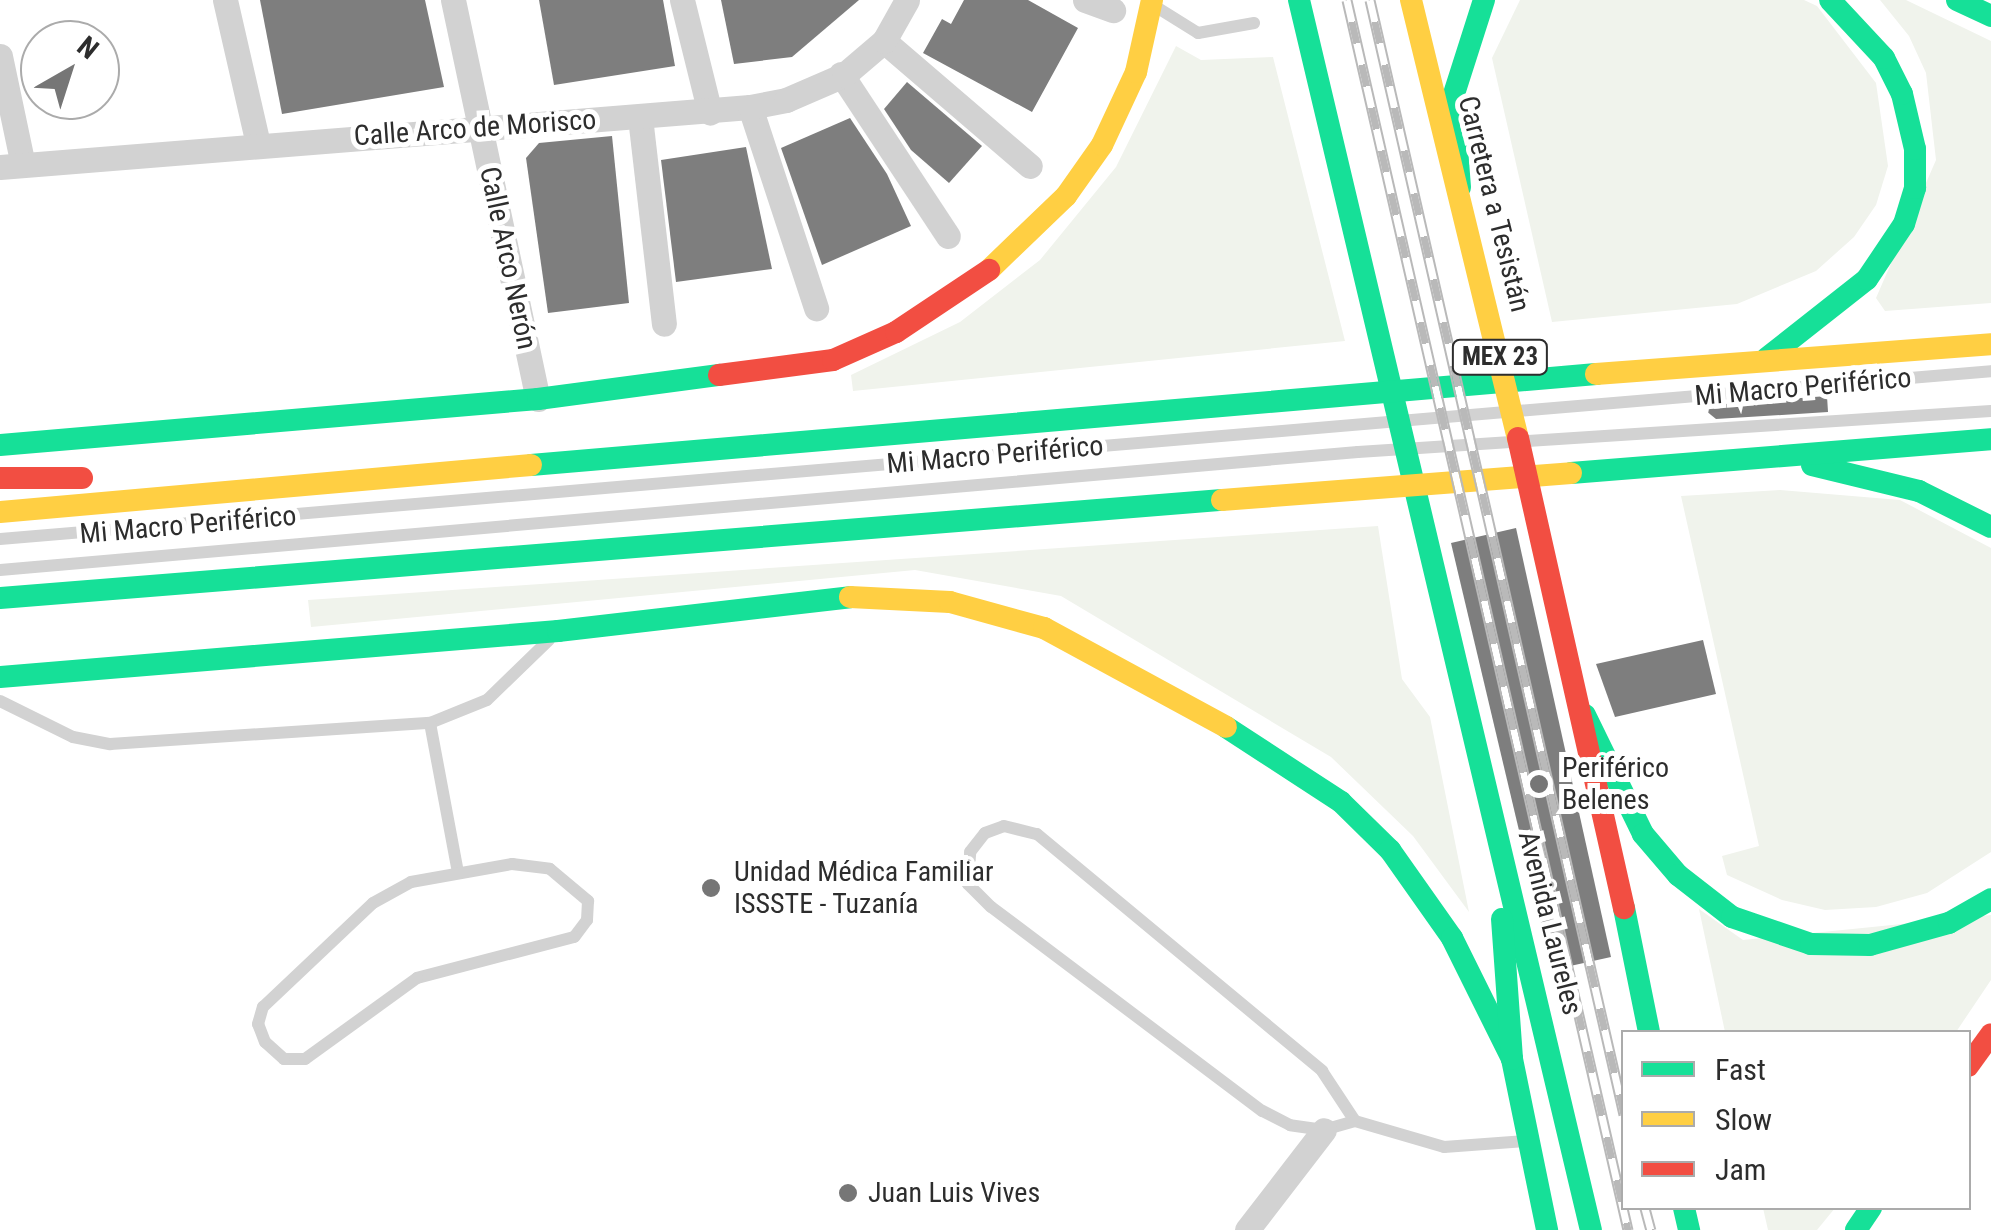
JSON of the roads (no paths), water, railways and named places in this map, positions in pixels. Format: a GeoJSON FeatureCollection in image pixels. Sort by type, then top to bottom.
{"type":"FeatureCollection","features":[{"type":"Feature","properties":{"kind":"main road","name":"Avenida Laureles"},"geometry":{"type":"LineString","coordinates":[[1299,0],[1591,1230]]}},
{"type":"Feature","properties":{"kind":"main road","name":"Carretera a Tesistán"},"geometry":{"type":"LineString","coordinates":[[1411,0],[1586,715]]}},
{"type":"Feature","properties":{"kind":"main road"},"geometry":{"type":"LineString","coordinates":[[1460,188],[1453,97],[1466,40],[1484,0]]}},
{"type":"Feature","properties":{"kind":"main road"},"geometry":{"type":"LineString","coordinates":[[1764,360],[1868,279],[1904,224],[1914,188],[1915,150],[1902,94],[1884,58],[1830,0]]}},
{"type":"Feature","properties":{"kind":"main road"},"geometry":{"type":"LineString","coordinates":[[1957,0],[1991,16]]}},
{"type":"Feature","properties":{"kind":"main road"},"geometry":{"type":"LineString","coordinates":[[0,445],[538,399],[833,360],[922,317],[1024,241],[1102,145],[1136,72],[1152,2]]}},
{"type":"Feature","properties":{"kind":"main road"},"geometry":{"type":"LineString","coordinates":[[0,512],[1345,393],[1991,344]]}},
{"type":"Feature","properties":{"kind":"main road"},"geometry":{"type":"LineString","coordinates":[[0,598],[1991,440]]}},
{"type":"Feature","properties":{"kind":"main road"},"geometry":{"type":"LineString","coordinates":[[1771,456],[1919,491],[1991,527]]}},
{"type":"Feature","properties":{"kind":"main road"},"geometry":{"type":"LineString","coordinates":[[0,478],[354,479]]}},
{"type":"Feature","properties":{"kind":"main road"},"geometry":{"type":"LineString","coordinates":[[0,606],[39,594]]}},
{"type":"Feature","properties":{"kind":"main road"},"geometry":{"type":"LineString","coordinates":[[0,677],[558,631],[865,595],[950,602],[1044,628],[1188,703],[1341,802],[1390,850],[1452,938],[1512,1059]]}},
{"type":"Feature","properties":{"kind":"main road"},"geometry":{"type":"LineString","coordinates":[[1586,715],[1643,834],[1678,874],[1732,917],[1811,944],[1870,944],[1949,923],[1991,899]]}},
{"type":"Feature","properties":{"kind":"main road","name":"MEX 23"},"geometry":{"type":"LineString","coordinates":[[1586,715],[1649,1030]]}},
{"type":"Feature","properties":{"kind":"main road"},"geometry":{"type":"LineString","coordinates":[[1497,836],[1512,1059],[1548,1230]]}},
{"type":"Feature","properties":{"kind":"main road"},"geometry":{"type":"LineString","coordinates":[[1971,1062],[1991,1034]]}},
{"type":"Feature","properties":{"kind":"street"},"geometry":{"type":"LineString","coordinates":[[226,0],[258,144]]}},
{"type":"Feature","properties":{"kind":"street","name":"Calle Arco Nerón"},"geometry":{"type":"LineString","coordinates":[[453,0],[538,399]]}},
{"type":"Feature","properties":{"kind":"street"},"geometry":{"type":"LineString","coordinates":[[682,0],[710,113]]}},
{"type":"Feature","properties":{"kind":"street","name":"Calle Arco de Morisco"},"geometry":{"type":"LineString","coordinates":[[12,166],[479,126],[710,113],[786,100],[841,74],[884,41],[907,0]]}},
{"type":"Feature","properties":{"kind":"street"},"geometry":{"type":"LineString","coordinates":[[1085,0],[1113,10]]}},
{"type":"Feature","properties":{"kind":"street"},"geometry":{"type":"LineString","coordinates":[[884,41],[1030,166]]}},
{"type":"Feature","properties":{"kind":"street"},"geometry":{"type":"LineString","coordinates":[[0,56],[12,166]]}},
{"type":"Feature","properties":{"kind":"street"},"geometry":{"type":"LineString","coordinates":[[841,74],[948,236]]}},
{"type":"Feature","properties":{"kind":"street"},"geometry":{"type":"LineString","coordinates":[[750,106],[816,308]]}},
{"type":"Feature","properties":{"kind":"street"},"geometry":{"type":"LineString","coordinates":[[640,117],[664,324]]}},
{"type":"Feature","properties":{"kind":"street"},"geometry":{"type":"LineString","coordinates":[[1247,1230],[1324,1130]]}},
{"type":"Feature","properties":{"kind":"lane"},"geometry":{"type":"LineString","coordinates":[[1152,2],[1198,33],[1254,22]]}},
{"type":"Feature","properties":{"kind":"lane","name":"Mi Macro Periférico"},"geometry":{"type":"LineString","coordinates":[[0,540],[1991,371]]}},
{"type":"Feature","properties":{"kind":"lane","name":"Mi Macro Periférico"},"geometry":{"type":"LineString","coordinates":[[0,570],[1358,452],[1991,411]]}},
{"type":"Feature","properties":{"kind":"lane"},"geometry":{"type":"LineString","coordinates":[[0,702],[72,737],[110,744],[430,722],[488,700],[558,631]]}},
{"type":"Feature","properties":{"kind":"lane"},"geometry":{"type":"LineString","coordinates":[[430,722],[458,872]]}},
{"type":"Feature","properties":{"kind":"lane"},"geometry":{"type":"LineString","coordinates":[[1356,1121],[1322,1071],[1037,834],[1004,826],[985,833],[970,852],[968,884],[992,907],[1262,1111],[1290,1125],[1324,1130],[1356,1121],[1444,1148],[1530,1140]]}},
{"type":"Feature","properties":{"kind":"lane"},"geometry":{"type":"LineString","coordinates":[[512,864],[550,869],[588,901],[587,920],[574,937],[417,978],[306,1059],[284,1058],[265,1042],[258,1024],[263,1007],[373,903],[411,882],[458,872],[512,864]]}},
{"type":"Feature","properties":{"kind":"railway"},"geometry":{"type":"LineString","coordinates":[[1347,0],[1621,1199]]}},
{"type":"Feature","properties":{"kind":"railway"},"geometry":{"type":"LineString","coordinates":[[1370,0],[1621,1101]]}},
{"type":"Feature","properties":{"kind":"railway"},"geometry":{"type":"LineString","coordinates":[[1623,1210],[1628,1230]]}},
{"type":"Feature","properties":{"kind":"railway"},"geometry":{"type":"LineString","coordinates":[[1646,1210],[1651,1230]]}},
{"type":"Feature","properties":{"kind":"place","name":"Periférico Belenes"},"geometry":{"type":"Point","coordinates":[1539,784]}},
{"type":"Feature","properties":{"kind":"place","name":"Unidad Médica Familiar ISSSTE - Tuzanía"},"geometry":{"type":"Point","coordinates":[711,888]}},
{"type":"Feature","properties":{"kind":"place","name":"Juan Luis Vives"},"geometry":{"type":"Point","coordinates":[848,1193]}}]}
